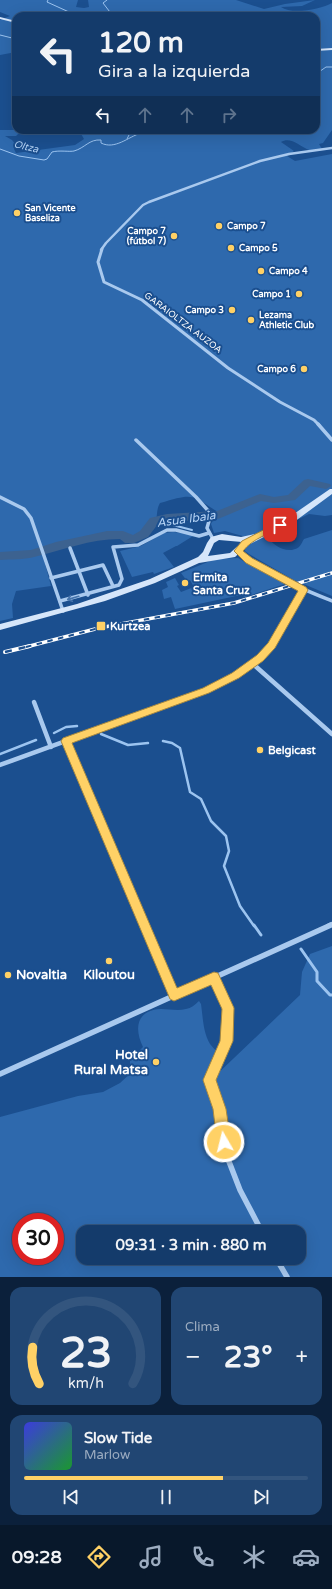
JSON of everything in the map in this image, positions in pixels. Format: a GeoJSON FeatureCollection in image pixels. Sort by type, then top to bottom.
{"type":"FeatureCollection","features":[{"type":"Feature","properties":{"kind":"street"},"geometry":{"type":"LineString","coordinates":[[0,18],[12,21]]}},
{"type":"Feature","properties":{"kind":"street"},"geometry":{"type":"LineString","coordinates":[[320,50],[332,49]]}},
{"type":"Feature","properties":{"kind":"street","name":"GARAIOLTZA AUZOA"},"geometry":{"type":"LineString","coordinates":[[332,148],[289,154],[260,161],[142,205],[101,248],[97,258],[104,282],[142,300],[228,368],[280,402],[314,420],[332,440]]}},
{"type":"Feature","properties":{"kind":"street"},"geometry":{"type":"LineString","coordinates":[[136,440],[196,497],[210,516],[207,524],[211,536],[207,554],[191,564]]}},
{"type":"Feature","properties":{"kind":"street"},"geometry":{"type":"LineString","coordinates":[[0,627],[63,611],[121,593],[191,564],[236,552],[245,543],[302,513],[332,491]]}},
{"type":"Feature","properties":{"kind":"street"},"geometry":{"type":"LineString","coordinates":[[0,497],[24,509],[31,518],[63,611]]}},
{"type":"Feature","properties":{"kind":"street"},"geometry":{"type":"LineString","coordinates":[[60,601],[120,585],[122,579],[112,549],[113,547],[138,545],[167,530],[176,530],[199,536],[225,536],[234,539],[260,535]]}},
{"type":"Feature","properties":{"kind":"street"},"geometry":{"type":"LineString","coordinates":[[234,539],[237,542],[236,552]]}},
{"type":"Feature","properties":{"kind":"street"},"geometry":{"type":"LineString","coordinates":[[209,547],[212,553],[220,556]]}},
{"type":"Feature","properties":{"kind":"street"},"geometry":{"type":"LineString","coordinates":[[70,548],[88,594]]}},
{"type":"Feature","properties":{"kind":"street"},"geometry":{"type":"LineString","coordinates":[[236,552],[303,590],[332,601]]}},
{"type":"Feature","properties":{"kind":"street"},"geometry":{"type":"LineString","coordinates":[[236,552],[249,560]]}},
{"type":"Feature","properties":{"kind":"street"},"geometry":{"type":"LineString","coordinates":[[51,578],[103,565],[113,586]]}},
{"type":"Feature","properties":{"kind":"street"},"geometry":{"type":"LineString","coordinates":[[0,765],[206,690],[252,664],[272,645],[303,590]]}},
{"type":"Feature","properties":{"kind":"street"},"geometry":{"type":"LineString","coordinates":[[252,664],[332,734]]}},
{"type":"Feature","properties":{"kind":"street"},"geometry":{"type":"LineString","coordinates":[[34,702],[50,747]]}},
{"type":"Feature","properties":{"kind":"street"},"geometry":{"type":"LineString","coordinates":[[66,741],[174,995]]}},
{"type":"Feature","properties":{"kind":"street"},"geometry":{"type":"LineString","coordinates":[[0,1074],[332,924]]}},
{"type":"Feature","properties":{"kind":"street"},"geometry":{"type":"LineString","coordinates":[[214,978],[228,1008],[227,1041],[210,1080],[219,1109],[228,1159],[240,1190],[258,1225]]}},
{"type":"Feature","properties":{"kind":"street"},"geometry":{"type":"LineString","coordinates":[[280,1265],[288,1277]]}},
{"type":"Feature","properties":{"kind":"shaded area"},"geometry":{"type":"Polygon","coordinates":[[[0,0],[78,0],[76,7],[84,8],[89,7],[88,0],[236,0],[264,9],[285,4],[315,0],[302,6],[281,7],[292,11],[314,9],[332,3],[332,130],[323,143],[319,144],[322,149],[309,150],[295,142],[288,140],[281,142],[294,151],[287,156],[295,161],[332,154],[332,515],[325,516],[309,514],[268,534],[267,537],[277,546],[290,550],[299,547],[304,539],[332,530],[332,596],[294,580],[249,554],[245,551],[246,537],[225,531],[214,533],[211,524],[215,516],[221,514],[198,499],[193,497],[180,497],[160,503],[154,526],[145,535],[138,538],[131,539],[96,536],[42,552],[51,586],[16,591],[12,604],[13,618],[0,621],[0,130],[12,130],[12,134],[18,134],[16,136],[5,136],[12,140],[16,145],[14,149],[16,153],[75,145],[84,139],[81,134],[320,134],[320,12],[12,12],[12,53],[0,55],[0,20],[10,16],[0,12],[0,0]]]}},
{"type":"Feature","properties":{"kind":"shaded area"},"geometry":{"type":"Polygon","coordinates":[[[173,532],[193,536],[163,553],[174,567],[154,574],[153,572],[132,577],[120,551],[141,546],[164,533],[173,532]]]}},
{"type":"Feature","properties":{"kind":"shaded area"},"geometry":{"type":"Polygon","coordinates":[[[238,558],[285,584],[245,597],[241,595],[175,609],[171,597],[164,599],[162,590],[168,587],[166,582],[175,578],[179,585],[177,586],[181,592],[194,587],[190,580],[187,581],[181,573],[215,559],[238,558]]]}},
{"type":"Feature","properties":{"kind":"shaded area"},"geometry":{"type":"Polygon","coordinates":[[[332,946],[332,1277],[0,1277],[0,1117],[78,1096],[103,1092],[120,1083],[134,1070],[130,1065],[130,1060],[143,1047],[138,1034],[139,1022],[142,1017],[146,1013],[153,1010],[188,1009],[199,1001],[201,1004],[206,1035],[210,1044],[219,1054],[221,1062],[215,1071],[206,1078],[212,1082],[212,1079],[300,995],[302,972],[310,954],[332,946]]]}},
{"type":"Feature","properties":{"kind":"waterway"},"geometry":{"type":"LineString","coordinates":[[48,0],[47,2],[69,12]]}},
{"type":"Feature","properties":{"kind":"waterway"},"geometry":{"type":"LineString","coordinates":[[107,0],[103,3],[110,12]]}},
{"type":"Feature","properties":{"kind":"waterway"},"geometry":{"type":"LineString","coordinates":[[0,35],[12,38]]}},
{"type":"Feature","properties":{"kind":"waterway"},"geometry":{"type":"LineString","coordinates":[[320,71],[326,67],[332,67]]}},
{"type":"Feature","properties":{"kind":"waterway"},"geometry":{"type":"LineString","coordinates":[[127,139],[129,135],[128,134]]}},
{"type":"Feature","properties":{"kind":"waterway","name":"Oltza"},"geometry":{"type":"LineString","coordinates":[[0,149],[19,156],[44,160],[47,159],[52,152],[74,151],[90,142],[97,140],[101,140],[101,143],[106,145],[116,144],[138,134]]}},
{"type":"Feature","properties":{"kind":"waterway","name":"Asua Ibaia"},"geometry":{"type":"LineString","coordinates":[[0,556],[32,554],[56,546],[107,535],[123,535],[129,540],[134,539],[144,534],[154,521],[167,518],[218,515],[260,497],[274,500],[291,498],[308,482],[326,486]]}},
{"type":"Feature","properties":{"kind":"waterway"},"geometry":{"type":"LineString","coordinates":[[162,519],[169,524],[192,530]]}},
{"type":"Feature","properties":{"kind":"waterway"},"geometry":{"type":"LineString","coordinates":[[54,733],[66,727],[77,726]]}},
{"type":"Feature","properties":{"kind":"waterway"},"geometry":{"type":"LineString","coordinates":[[101,734],[128,745],[148,743]]}},
{"type":"Feature","properties":{"kind":"waterway"},"geometry":{"type":"LineString","coordinates":[[0,754],[36,740]]}},
{"type":"Feature","properties":{"kind":"waterway"},"geometry":{"type":"LineString","coordinates":[[163,741],[172,743],[180,748],[190,792],[201,799],[211,821],[226,836],[229,851],[224,866],[240,906],[254,926]]}},
{"type":"Feature","properties":{"kind":"waterway"},"geometry":{"type":"LineString","coordinates":[[254,925],[261,935]]}},
{"type":"Feature","properties":{"kind":"waterway"},"geometry":{"type":"LineString","coordinates":[[301,949],[317,972],[317,981],[330,995],[332,995]]}},
{"type":"Feature","properties":{"kind":"railway"},"geometry":{"type":"LineString","coordinates":[[28,646],[99,628],[234,603],[332,573]]}},
{"type":"Feature","properties":{"kind":"railway"},"geometry":{"type":"LineString","coordinates":[[5,652],[28,646]]}},
{"type":"Feature","properties":{"kind":"place","name":"San Vicente Baseliza"},"geometry":{"type":"Point","coordinates":[17,213]}},
{"type":"Feature","properties":{"kind":"place","name":"Campo 7"},"geometry":{"type":"Point","coordinates":[219,226]}},
{"type":"Feature","properties":{"kind":"place","name":"Campo 7 (fútbol 7)"},"geometry":{"type":"Point","coordinates":[174,236]}},
{"type":"Feature","properties":{"kind":"place","name":"Campo 5"},"geometry":{"type":"Point","coordinates":[231,248]}},
{"type":"Feature","properties":{"kind":"place","name":"Campo 4"},"geometry":{"type":"Point","coordinates":[261,271]}},
{"type":"Feature","properties":{"kind":"place","name":"Campo 1"},"geometry":{"type":"Point","coordinates":[299,294]}},
{"type":"Feature","properties":{"kind":"place","name":"Campo 3"},"geometry":{"type":"Point","coordinates":[232,310]}},
{"type":"Feature","properties":{"kind":"place","name":"Lezama Athletic Club"},"geometry":{"type":"Point","coordinates":[251,320]}},
{"type":"Feature","properties":{"kind":"place","name":"Campo 6"},"geometry":{"type":"Point","coordinates":[304,369]}},
{"type":"Feature","properties":{"kind":"place","name":"Ermita Santa Cruz"},"geometry":{"type":"Point","coordinates":[185,583]}},
{"type":"Feature","properties":{"kind":"place","name":"Kurtzea"},"geometry":{"type":"Point","coordinates":[101,626]}},
{"type":"Feature","properties":{"kind":"place","name":"Belgicast"},"geometry":{"type":"Point","coordinates":[260,750]}},
{"type":"Feature","properties":{"kind":"place","name":"Kiloutou"},"geometry":{"type":"Point","coordinates":[109,961]}},
{"type":"Feature","properties":{"kind":"place","name":"Novaltia"},"geometry":{"type":"Point","coordinates":[8,975]}},
{"type":"Feature","properties":{"kind":"place","name":"Hotel Rural Matsa"},"geometry":{"type":"Point","coordinates":[156,1062]}},
{"type":"Feature","properties":{"kind":"route"},"geometry":{"type":"LineString","coordinates":[[224,1142],[219,1109],[210,1080],[227,1041],[228,1008],[214,978],[174,995],[66,741],[206,690],[236,675],[260,658],[272,645],[303,590],[249,560],[238,551],[239,548],[252,538],[280,525]]}}]}
